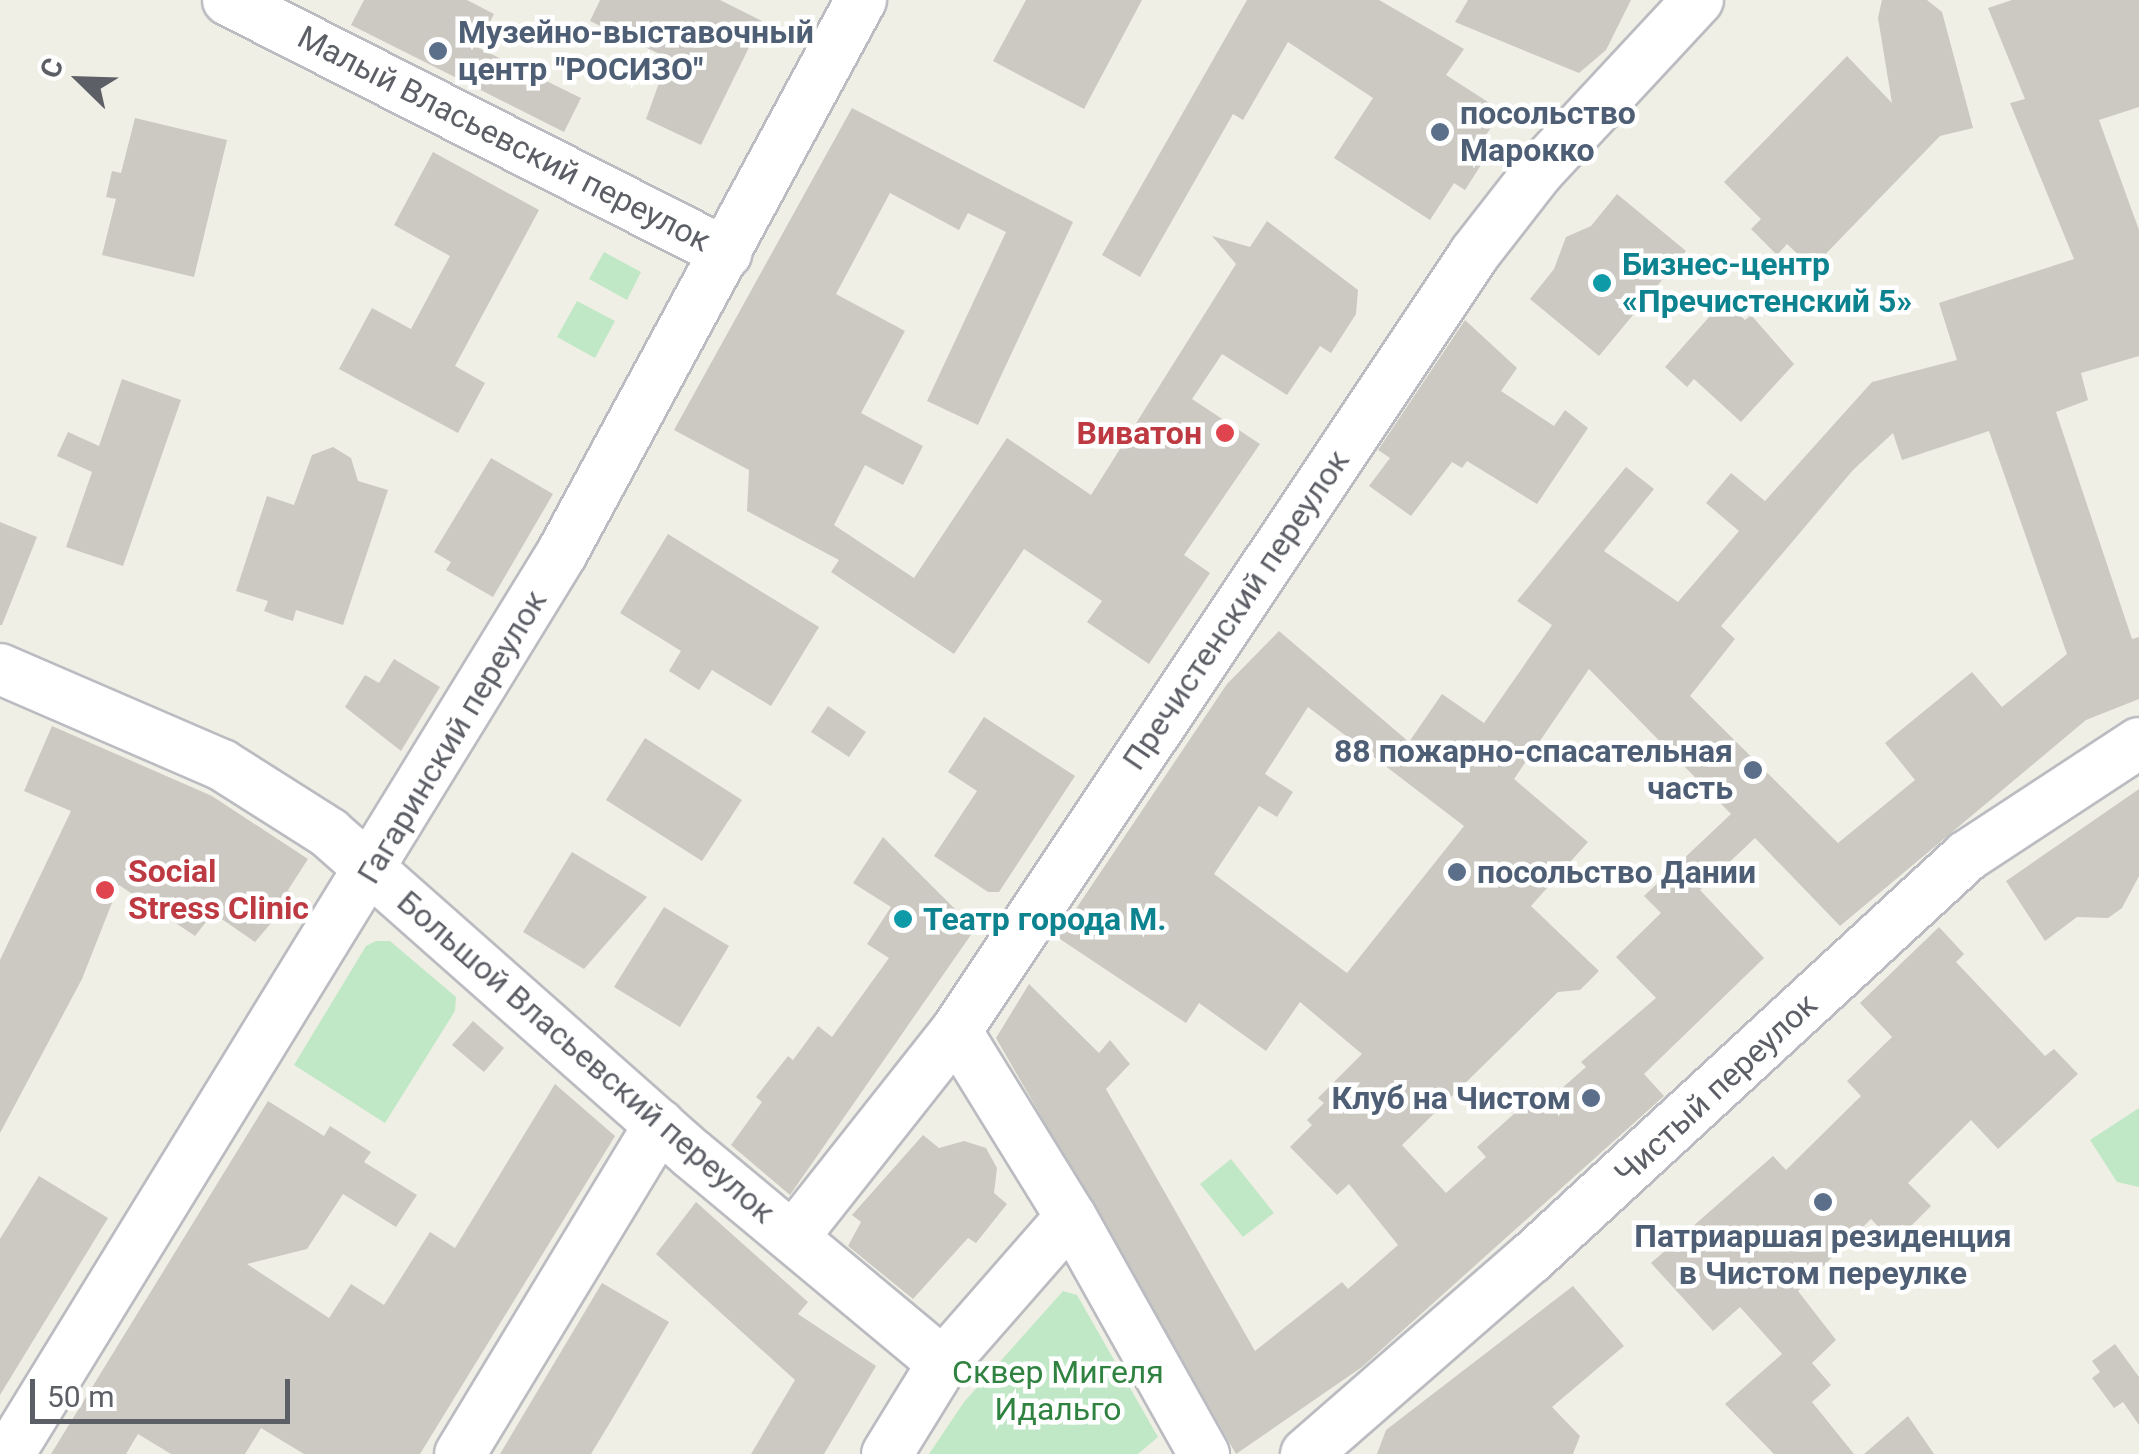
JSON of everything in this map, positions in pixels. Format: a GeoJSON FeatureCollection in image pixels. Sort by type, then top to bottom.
{"type":"FeatureCollection","features":[{"type":"Feature","properties":{"kind":"street","name":"Малый Власьевский переулок"},"geometry":{"type":"LineString","coordinates":[[228,0],[726,253]]}},
{"type":"Feature","properties":{"kind":"street","name":"Гагаринский переулок"},"geometry":{"type":"LineString","coordinates":[[9,1454],[562,553],[861,0]]}},
{"type":"Feature","properties":{"kind":"street","name":"Пречистенский переулок"},"geometry":{"type":"LineString","coordinates":[[794,1236],[956,1031],[1475,253],[1538,172],[1698,0]]}},
{"type":"Feature","properties":{"kind":"street","name":"Большой Власьевский переулок"},"geometry":{"type":"LineString","coordinates":[[0,669],[222,765],[329,833],[659,1125],[943,1363]]}},
{"type":"Feature","properties":{"kind":"street","name":"Чистый переулок"},"geometry":{"type":"LineString","coordinates":[[1306,1454],[1543,1247],[1968,856],[2139,743]]}},
{"type":"Feature","properties":{"kind":"street"},"geometry":{"type":"LineString","coordinates":[[956,1031],[1072,1217],[1204,1454]]}},
{"type":"Feature","properties":{"kind":"street"},"geometry":{"type":"LineString","coordinates":[[460,1454],[659,1125]]}},
{"type":"Feature","properties":{"kind":"street"},"geometry":{"type":"LineString","coordinates":[[887,1454],[943,1363],[1072,1217]]}},
{"type":"Feature","properties":{"kind":"green space"},"geometry":{"type":"Polygon","coordinates":[[[604,252],[641,272],[627,300],[589,279],[604,252]]]}},
{"type":"Feature","properties":{"kind":"green space"},"geometry":{"type":"Polygon","coordinates":[[[577,301],[615,321],[595,358],[557,337],[577,301]]]}},
{"type":"Feature","properties":{"kind":"green space"},"geometry":{"type":"Polygon","coordinates":[[[390,941],[456,997],[455,1011],[385,1123],[294,1065],[366,946],[390,941]]]}},
{"type":"Feature","properties":{"kind":"green space"},"geometry":{"type":"Polygon","coordinates":[[[2139,1108],[2139,1187],[2117,1182],[2090,1140],[2139,1108]]]}},
{"type":"Feature","properties":{"kind":"green space"},"geometry":{"type":"Polygon","coordinates":[[[1231,1159],[1274,1213],[1243,1237],[1200,1184],[1231,1159]]]}},
{"type":"Feature","properties":{"kind":"green space","name":"Сквер Мигеля Идальго"},"geometry":{"type":"Polygon","coordinates":[[[1063,1291],[1077,1295],[1158,1437],[1138,1454],[929,1454],[964,1402],[1063,1291]]]}},
{"type":"Feature","properties":{"kind":"building"},"geometry":{"type":"Polygon","coordinates":[[[364,0],[467,0],[494,14],[477,47],[581,98],[564,132],[351,25],[364,0]]]}},
{"type":"Feature","properties":{"kind":"building"},"geometry":{"type":"Polygon","coordinates":[[[600,0],[720,0],[762,21],[701,145],[646,119],[668,58],[590,21],[600,0]]]}},
{"type":"Feature","properties":{"kind":"building"},"geometry":{"type":"Polygon","coordinates":[[[1026,0],[1142,0],[1084,109],[993,61],[1026,0]]]}},
{"type":"Feature","properties":{"kind":"building"},"geometry":{"type":"Polygon","coordinates":[[[1247,0],[1379,0],[1464,49],[1446,75],[1502,111],[1478,147],[1488,154],[1465,190],[1454,183],[1430,220],[1334,158],[1373,98],[1288,42],[1243,120],[1233,114],[1140,277],[1102,255],[1247,0]]]}},
{"type":"Feature","properties":{"kind":"building"},"geometry":{"type":"Polygon","coordinates":[[[1468,0],[1631,0],[1606,50],[1579,73],[1455,22],[1468,0]]]}},
{"type":"Feature","properties":{"kind":"building"},"geometry":{"type":"Polygon","coordinates":[[[1882,0],[1927,0],[1942,12],[1973,128],[1940,136],[1812,268],[1787,244],[1777,255],[1751,229],[1761,219],[1724,182],[1847,56],[1892,103],[1878,18],[1882,0]]]}},
{"type":"Feature","properties":{"kind":"building"},"geometry":{"type":"Polygon","coordinates":[[[2012,0],[2139,0],[2139,107],[2099,120],[2139,230],[2139,356],[2081,373],[2088,400],[2056,412],[2132,639],[2139,637],[2139,699],[2086,720],[1840,926],[1755,838],[1700,890],[1764,958],[1644,1074],[1664,1096],[1362,1367],[1236,1454],[996,1038],[1029,984],[1099,1053],[1110,1040],[1130,1064],[1106,1089],[1255,1351],[1342,1282],[1348,1289],[1398,1245],[1349,1184],[1337,1195],[1290,1147],[1312,1125],[1307,1120],[1324,1103],[1318,1098],[1362,1054],[1300,1002],[1266,1051],[1199,1003],[1186,1023],[1057,937],[1227,684],[1279,631],[1409,742],[1442,694],[1484,723],[1552,625],[1517,601],[1626,467],[1654,489],[1604,551],[1678,602],[1739,531],[1706,503],[1731,473],[1765,501],[1872,382],[1957,360],[1939,303],[2074,259],[2010,103],[2025,99],[1988,8],[2012,0]],[[1989,431],[1902,460],[1893,433],[1853,470],[1721,626],[1735,639],[1690,696],[1838,843],[1915,780],[1885,743],[1972,672],[2002,707],[2067,654],[1989,431]],[[1589,669],[1514,779],[1588,842],[1531,906],[1599,971],[1580,990],[1558,992],[1402,1145],[1446,1193],[1486,1157],[1477,1147],[1526,1103],[1535,1112],[1586,1067],[1581,1062],[1656,998],[1616,957],[1661,913],[1644,896],[1731,814],[1589,669]],[[1308,707],[1265,774],[1293,792],[1277,817],[1259,806],[1214,874],[1347,973],[1464,826],[1308,707]]]}},
{"type":"Feature","properties":{"kind":"building"},"geometry":{"type":"Polygon","coordinates":[[[852,108],[1073,222],[978,425],[927,401],[1006,232],[968,213],[959,230],[890,193],[836,294],[905,331],[861,413],[923,446],[903,485],[865,465],[834,525],[914,578],[1007,438],[1091,495],[1236,264],[1212,236],[1250,247],[1267,221],[1358,290],[1356,314],[1331,353],[1320,346],[1287,395],[1222,354],[1192,399],[1260,444],[1184,555],[1210,573],[1149,664],[1087,622],[1102,601],[1024,549],[954,654],[831,572],[839,560],[747,511],[749,470],[674,430],[852,108]]]}},
{"type":"Feature","properties":{"kind":"building"},"geometry":{"type":"Polygon","coordinates":[[[135,118],[227,140],[194,277],[102,255],[116,199],[106,197],[112,171],[121,173],[135,118]]]}},
{"type":"Feature","properties":{"kind":"building"},"geometry":{"type":"Polygon","coordinates":[[[433,152],[539,210],[455,366],[485,383],[458,433],[339,369],[372,308],[411,329],[450,256],[394,225],[433,152]]]}},
{"type":"Feature","properties":{"kind":"building","name":"Бизнес-центр «Пречистенский 5»"},"geometry":{"type":"Polygon","coordinates":[[[1617,194],[1686,251],[1599,356],[1530,299],[1554,269],[1566,237],[1591,226],[1617,194]]]}},
{"type":"Feature","properties":{"kind":"building"},"geometry":{"type":"Polygon","coordinates":[[[1724,300],[1745,320],[1751,315],[1794,364],[1741,422],[1694,379],[1687,387],[1665,367],[1724,300]]]}},
{"type":"Feature","properties":{"kind":"building"},"geometry":{"type":"Polygon","coordinates":[[[1465,320],[1517,368],[1501,391],[1554,426],[1565,410],[1588,428],[1537,504],[1467,461],[1462,468],[1452,462],[1411,516],[1369,486],[1390,458],[1378,450],[1465,320]]]}},
{"type":"Feature","properties":{"kind":"building"},"geometry":{"type":"Polygon","coordinates":[[[122,379],[181,400],[123,566],[66,547],[92,472],[57,456],[68,432],[99,446],[122,379]]]}},
{"type":"Feature","properties":{"kind":"building"},"geometry":{"type":"Polygon","coordinates":[[[333,447],[351,458],[358,481],[388,490],[343,625],[296,610],[293,621],[264,611],[268,601],[236,591],[267,496],[294,505],[312,455],[333,447]]]}},
{"type":"Feature","properties":{"kind":"building"},"geometry":{"type":"Polygon","coordinates":[[[491,458],[553,494],[493,597],[446,570],[451,562],[434,552],[491,458]]]}},
{"type":"Feature","properties":{"kind":"building"},"geometry":{"type":"Polygon","coordinates":[[[0,522],[37,537],[2,625],[0,625],[0,522]]]}},
{"type":"Feature","properties":{"kind":"building"},"geometry":{"type":"Polygon","coordinates":[[[668,534],[819,627],[771,706],[712,670],[699,690],[669,671],[681,651],[620,613],[668,534]]]}},
{"type":"Feature","properties":{"kind":"building"},"geometry":{"type":"Polygon","coordinates":[[[394,659],[440,687],[401,751],[345,707],[365,675],[379,683],[394,659]]]}},
{"type":"Feature","properties":{"kind":"building"},"geometry":{"type":"Polygon","coordinates":[[[828,706],[866,732],[849,757],[811,732],[828,706]]]}},
{"type":"Feature","properties":{"kind":"building"},"geometry":{"type":"Polygon","coordinates":[[[984,717],[1075,776],[999,892],[988,892],[934,856],[977,791],[948,772],[984,717]]]}},
{"type":"Feature","properties":{"kind":"building"},"geometry":{"type":"Polygon","coordinates":[[[52,726],[212,796],[308,859],[288,890],[295,895],[255,942],[213,913],[195,936],[119,885],[82,979],[0,1133],[0,960],[71,811],[24,791],[52,726]]]}},
{"type":"Feature","properties":{"kind":"building"},"geometry":{"type":"Polygon","coordinates":[[[645,738],[742,800],[702,861],[606,800],[645,738]]]}},
{"type":"Feature","properties":{"kind":"building"},"geometry":{"type":"Polygon","coordinates":[[[2139,789],[2139,876],[2122,908],[2108,918],[2077,917],[2045,941],[2006,881],[2139,789]]]}},
{"type":"Feature","properties":{"kind":"building"},"geometry":{"type":"Polygon","coordinates":[[[883,837],[975,929],[790,1195],[731,1145],[762,1102],[756,1097],[788,1056],[793,1060],[818,1026],[832,1037],[889,958],[867,944],[891,907],[853,883],[883,837]]]}},
{"type":"Feature","properties":{"kind":"building"},"geometry":{"type":"Polygon","coordinates":[[[572,852],[647,897],[584,969],[523,932],[572,852]]]}},
{"type":"Feature","properties":{"kind":"building"},"geometry":{"type":"Polygon","coordinates":[[[664,907],[729,946],[680,1027],[614,987],[664,907]]]}},
{"type":"Feature","properties":{"kind":"building"},"geometry":{"type":"Polygon","coordinates":[[[1939,927],[1964,954],[1956,962],[2045,1056],[2054,1049],[2078,1074],[1998,1149],[1971,1120],[1908,1183],[1931,1206],[1894,1243],[1871,1219],[1798,1291],[1836,1340],[1812,1363],[1831,1385],[1812,1402],[1854,1454],[1774,1454],[1725,1404],[1782,1354],[1740,1307],[1713,1331],[1651,1263],[1773,1156],[1786,1170],[1861,1096],[1847,1081],[1892,1037],[1860,1003],[1939,927]]]}},
{"type":"Feature","properties":{"kind":"building"},"geometry":{"type":"Polygon","coordinates":[[[473,1021],[504,1048],[484,1072],[452,1045],[473,1021]]]}},
{"type":"Feature","properties":{"kind":"building"},"geometry":{"type":"Polygon","coordinates":[[[555,1084],[615,1136],[420,1454],[304,1454],[261,1428],[245,1454],[171,1454],[138,1434],[126,1454],[51,1454],[268,1101],[324,1136],[330,1126],[371,1152],[364,1162],[417,1195],[396,1227],[343,1194],[307,1249],[247,1264],[329,1318],[351,1284],[384,1305],[430,1232],[455,1248],[555,1084]]]}},
{"type":"Feature","properties":{"kind":"building"},"geometry":{"type":"Polygon","coordinates":[[[923,1135],[939,1148],[964,1141],[986,1148],[997,1168],[994,1193],[1007,1204],[976,1243],[968,1238],[913,1299],[848,1246],[861,1222],[852,1215],[923,1135]]]}},
{"type":"Feature","properties":{"kind":"building"},"geometry":{"type":"Polygon","coordinates":[[[39,1176],[108,1218],[0,1395],[0,1239],[39,1176]]]}},
{"type":"Feature","properties":{"kind":"building"},"geometry":{"type":"Polygon","coordinates":[[[696,1202],[808,1302],[798,1314],[876,1366],[824,1454],[751,1454],[795,1380],[656,1254],[696,1202]]]}},
{"type":"Feature","properties":{"kind":"building"},"geometry":{"type":"Polygon","coordinates":[[[602,1283],[669,1322],[611,1421],[591,1454],[500,1454],[602,1283]]]}},
{"type":"Feature","properties":{"kind":"building"},"geometry":{"type":"Polygon","coordinates":[[[1573,1286],[1624,1346],[1552,1407],[1580,1436],[1573,1454],[1377,1454],[1386,1430],[1573,1286]]]}},
{"type":"Feature","properties":{"kind":"building"},"geometry":{"type":"Polygon","coordinates":[[[2115,1344],[2139,1377],[2139,1425],[2123,1402],[2114,1408],[2092,1378],[2100,1372],[2092,1361],[2115,1344]]]}},
{"type":"Feature","properties":{"kind":"building"},"geometry":{"type":"Polygon","coordinates":[[[1908,1416],[1934,1454],[1864,1454],[1908,1416]]]}},
{"type":"Feature","properties":{"kind":"place","name":"Музейно-выставочный центр \"РОСИЗО\""},"geometry":{"type":"Point","coordinates":[438,51]}},
{"type":"Feature","properties":{"kind":"place","name":"посольство Марокко"},"geometry":{"type":"Point","coordinates":[1440,132]}},
{"type":"Feature","properties":{"kind":"place","name":"Бизнес-центр «Пречистенский 5»"},"geometry":{"type":"Point","coordinates":[1602,283]}},
{"type":"Feature","properties":{"kind":"place","name":"Виватон"},"geometry":{"type":"Point","coordinates":[1225,433]}},
{"type":"Feature","properties":{"kind":"place","name":"88 пожарно-спасательная часть"},"geometry":{"type":"Point","coordinates":[1753,770]}},
{"type":"Feature","properties":{"kind":"place","name":"посольство Дании"},"geometry":{"type":"Point","coordinates":[1457,872]}},
{"type":"Feature","properties":{"kind":"place","name":"Social Stress Clinic"},"geometry":{"type":"Point","coordinates":[105,890]}},
{"type":"Feature","properties":{"kind":"place","name":"Театр города М."},"geometry":{"type":"Point","coordinates":[903,919]}},
{"type":"Feature","properties":{"kind":"place","name":"Клуб на Чистом"},"geometry":{"type":"Point","coordinates":[1591,1098]}},
{"type":"Feature","properties":{"kind":"place","name":"Патриаршая резиденция в Чистом переулке"},"geometry":{"type":"Point","coordinates":[1823,1202]}}]}
